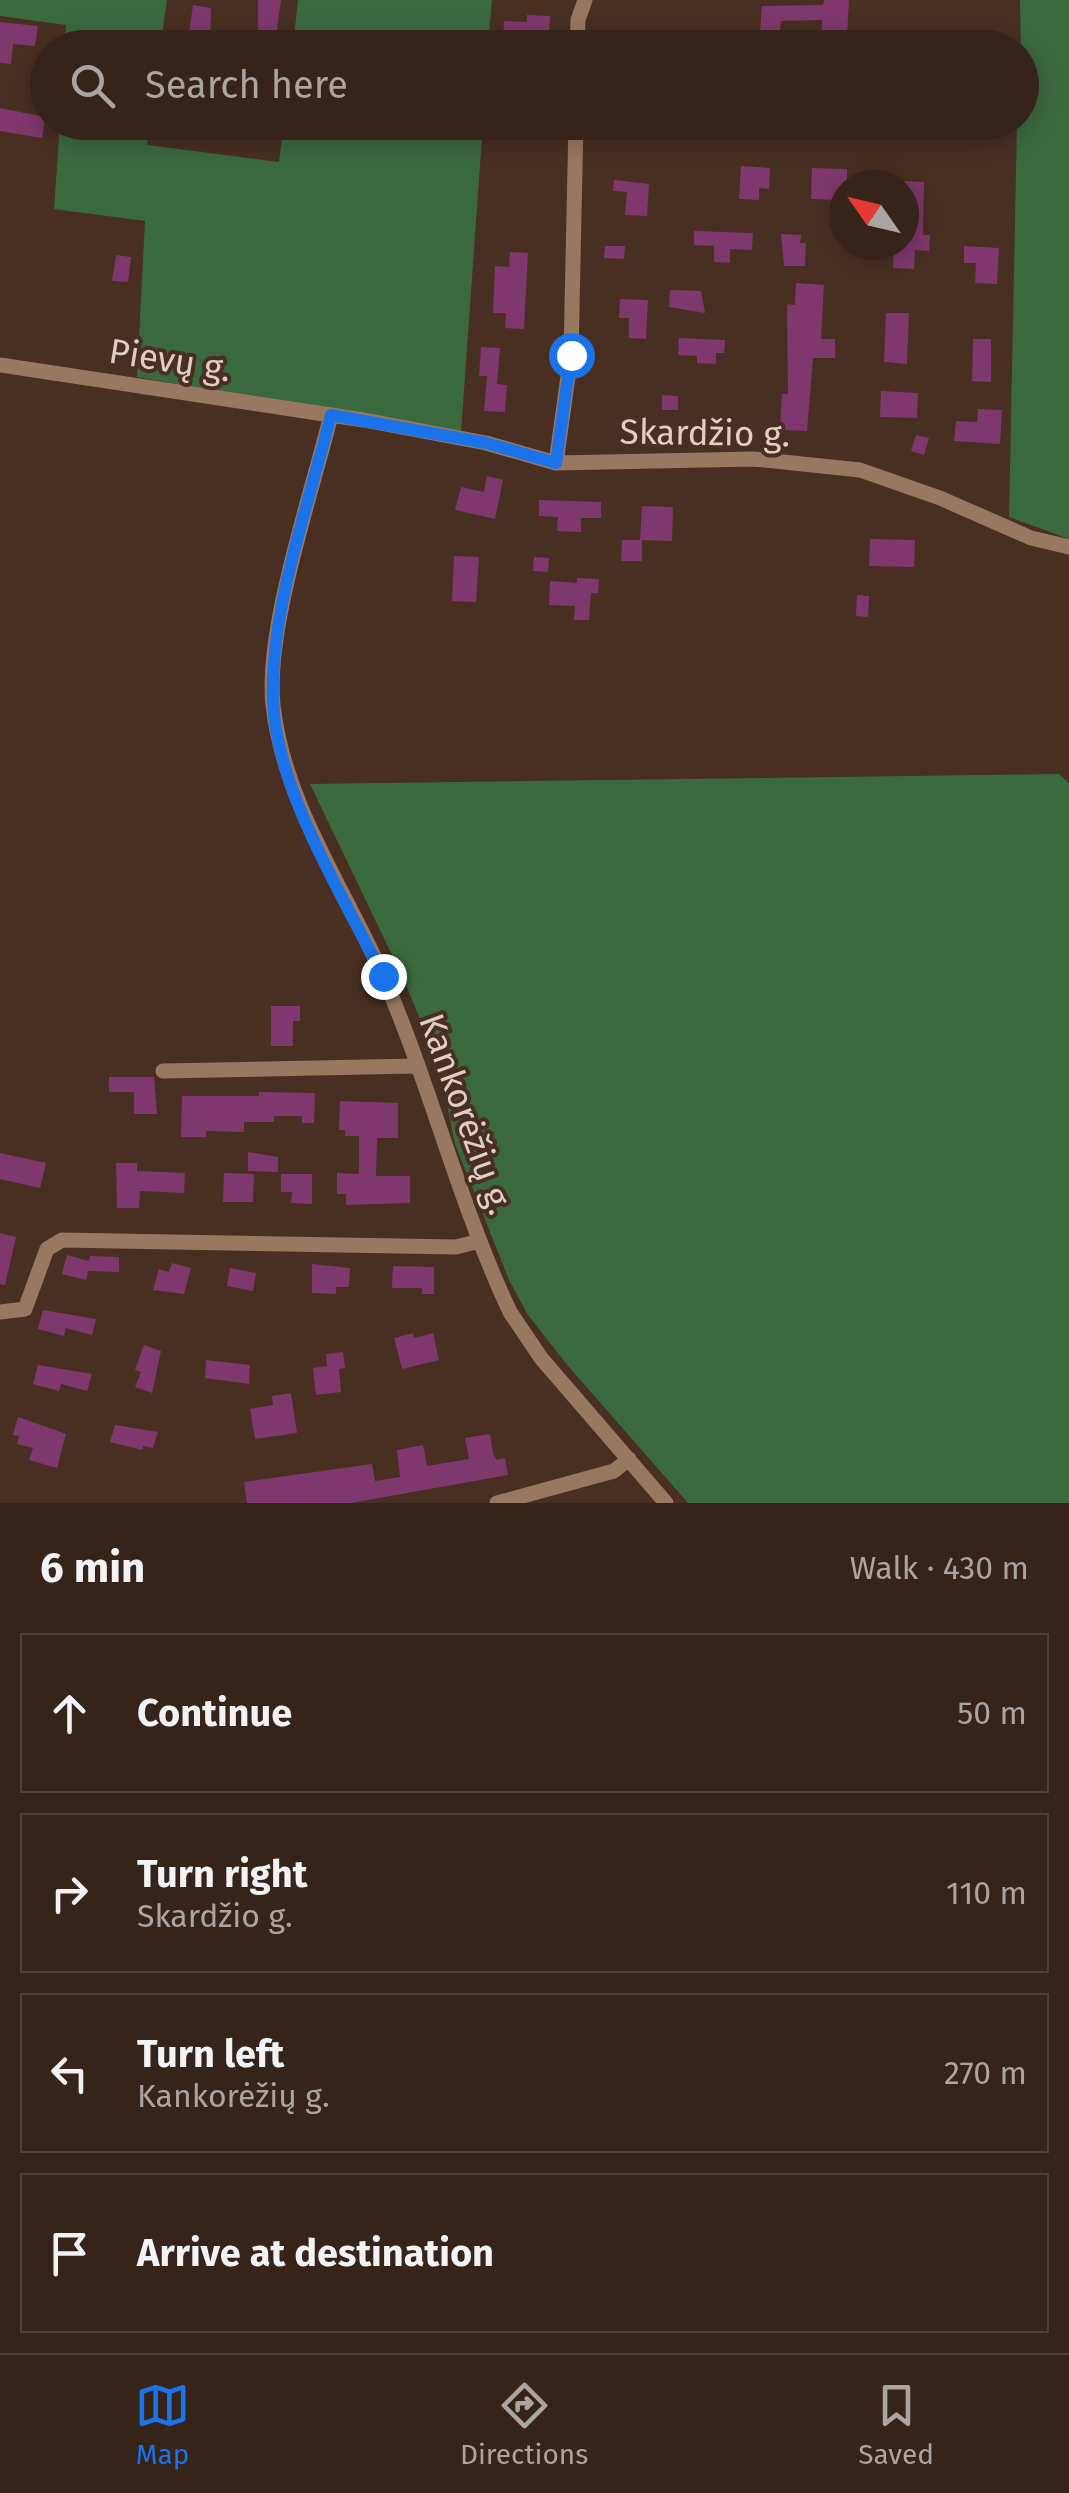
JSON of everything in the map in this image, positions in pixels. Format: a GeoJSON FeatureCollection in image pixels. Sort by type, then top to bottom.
{"type":"FeatureCollection","features":[{"type":"Feature","properties":{"kind":"street"},"geometry":{"type":"LineString","coordinates":[[578,30],[584,0]]}},
{"type":"Feature","properties":{"kind":"street"},"geometry":{"type":"LineString","coordinates":[[556,463],[571,355],[576,140]]}},
{"type":"Feature","properties":{"kind":"street","name":"Pievų g."},"geometry":{"type":"LineString","coordinates":[[0,365],[331,415]]}},
{"type":"Feature","properties":{"kind":"street","name":"Skardžio g."},"geometry":{"type":"LineString","coordinates":[[331,415],[486,443],[556,463],[754,460],[848,468],[940,498],[1031,538],[1069,547]]}},
{"type":"Feature","properties":{"kind":"street","name":"Kankorėžių g."},"geometry":{"type":"LineString","coordinates":[[331,415],[274,644],[273,703],[284,762],[317,843],[383,976],[480,1241],[524,1335],[666,1503]]}},
{"type":"Feature","properties":{"kind":"street"},"geometry":{"type":"LineString","coordinates":[[162,1071],[416,1066]]}},
{"type":"Feature","properties":{"kind":"street"},"geometry":{"type":"LineString","coordinates":[[0,1312],[25,1309],[47,1249],[62,1240],[456,1247],[480,1241]]}},
{"type":"Feature","properties":{"kind":"street"},"geometry":{"type":"LineString","coordinates":[[497,1503],[614,1471],[629,1460]]}},
{"type":"Feature","properties":{"kind":"green space"},"geometry":{"type":"Polygon","coordinates":[[[0,0],[167,0],[163,30],[66,30],[66,25],[0,16],[0,0]]]}},
{"type":"Feature","properties":{"kind":"green space"},"geometry":{"type":"Polygon","coordinates":[[[298,0],[492,0],[489,30],[295,30],[298,0]]]}},
{"type":"Feature","properties":{"kind":"green space"},"geometry":{"type":"Polygon","coordinates":[[[1020,0],[1069,0],[1069,539],[1009,517],[1017,140],[1039,140],[1039,30],[1020,30],[1020,0]]]}},
{"type":"Feature","properties":{"kind":"green space"},"geometry":{"type":"Polygon","coordinates":[[[59,140],[147,140],[147,145],[279,162],[282,140],[482,140],[461,433],[137,377],[145,221],[54,209],[59,140]]]}},
{"type":"Feature","properties":{"kind":"green space"},"geometry":{"type":"Polygon","coordinates":[[[1059,774],[1069,783],[1069,1503],[688,1503],[568,1366],[528,1315],[509,1280],[455,1144],[439,1066],[404,980],[310,784],[1059,774]]]}},
{"type":"Feature","properties":{"kind":"building"},"geometry":{"type":"Polygon","coordinates":[[[258,0],[281,0],[277,30],[258,30],[258,0]]]}},
{"type":"Feature","properties":{"kind":"building"},"geometry":{"type":"Polygon","coordinates":[[[824,0],[849,0],[847,30],[822,30],[822,20],[781,21],[780,30],[760,30],[762,6],[823,5],[824,0]]]}},
{"type":"Feature","properties":{"kind":"building"},"geometry":{"type":"Polygon","coordinates":[[[193,5],[211,8],[210,30],[190,30],[193,5]]]}},
{"type":"Feature","properties":{"kind":"building"},"geometry":{"type":"Polygon","coordinates":[[[527,15],[550,16],[549,30],[504,30],[504,21],[527,22],[527,15]]]}},
{"type":"Feature","properties":{"kind":"building"},"geometry":{"type":"Polygon","coordinates":[[[0,22],[38,26],[37,30],[30,30],[30,46],[13,44],[11,64],[0,63],[0,22]]]}},
{"type":"Feature","properties":{"kind":"building"},"geometry":{"type":"Polygon","coordinates":[[[0,108],[30,114],[30,136],[0,131],[0,108]]]}},
{"type":"Feature","properties":{"kind":"building"},"geometry":{"type":"Polygon","coordinates":[[[741,166],[770,168],[769,189],[759,188],[759,200],[739,199],[741,166]]]}},
{"type":"Feature","properties":{"kind":"building"},"geometry":{"type":"Polygon","coordinates":[[[812,168],[847,169],[829,170],[829,200],[811,199],[812,168]]]}},
{"type":"Feature","properties":{"kind":"building"},"geometry":{"type":"Polygon","coordinates":[[[614,180],[649,184],[647,216],[625,215],[627,192],[613,191],[614,180]]]}},
{"type":"Feature","properties":{"kind":"building"},"geometry":{"type":"Polygon","coordinates":[[[919,182],[924,182],[923,235],[930,235],[929,251],[919,250],[919,182]]]}},
{"type":"Feature","properties":{"kind":"building"},"geometry":{"type":"Polygon","coordinates":[[[694,231],[753,233],[752,250],[730,249],[730,263],[714,262],[714,246],[694,245],[694,231]]]}},
{"type":"Feature","properties":{"kind":"building"},"geometry":{"type":"Polygon","coordinates":[[[781,234],[801,235],[800,243],[806,243],[805,266],[784,266],[781,234]]]}},
{"type":"Feature","properties":{"kind":"building"},"geometry":{"type":"Polygon","coordinates":[[[605,246],[625,246],[624,259],[604,258],[605,246]]]}},
{"type":"Feature","properties":{"kind":"building"},"geometry":{"type":"Polygon","coordinates":[[[964,246],[999,248],[997,284],[975,283],[976,263],[964,263],[964,246]]]}},
{"type":"Feature","properties":{"kind":"building"},"geometry":{"type":"Polygon","coordinates":[[[510,252],[528,253],[524,329],[505,328],[506,313],[493,313],[495,266],[509,267],[510,252]]]}},
{"type":"Feature","properties":{"kind":"building"},"geometry":{"type":"Polygon","coordinates":[[[116,255],[131,257],[128,282],[112,281],[116,255]]]}},
{"type":"Feature","properties":{"kind":"building"},"geometry":{"type":"Polygon","coordinates":[[[893,260],[914,260],[914,269],[893,268],[893,260]]]}},
{"type":"Feature","properties":{"kind":"building"},"geometry":{"type":"Polygon","coordinates":[[[796,283],[824,285],[821,339],[835,339],[835,358],[813,358],[807,431],[780,430],[782,394],[788,394],[787,304],[795,305],[796,283]]]}},
{"type":"Feature","properties":{"kind":"building"},"geometry":{"type":"Polygon","coordinates":[[[670,290],[701,291],[705,313],[669,307],[670,290]]]}},
{"type":"Feature","properties":{"kind":"building"},"geometry":{"type":"Polygon","coordinates":[[[620,299],[648,300],[646,339],[629,338],[629,318],[619,318],[620,299]]]}},
{"type":"Feature","properties":{"kind":"building"},"geometry":{"type":"Polygon","coordinates":[[[886,313],[909,313],[907,364],[884,362],[886,313]]]}},
{"type":"Feature","properties":{"kind":"building"},"geometry":{"type":"Polygon","coordinates":[[[679,338],[725,340],[724,353],[716,353],[716,364],[697,363],[697,356],[678,355],[679,338]]]}},
{"type":"Feature","properties":{"kind":"building"},"geometry":{"type":"Polygon","coordinates":[[[973,339],[991,339],[991,382],[972,381],[973,339]]]}},
{"type":"Feature","properties":{"kind":"building"},"geometry":{"type":"Polygon","coordinates":[[[481,347],[500,348],[497,384],[507,385],[505,412],[484,411],[487,376],[479,376],[481,347]]]}},
{"type":"Feature","properties":{"kind":"building"},"geometry":{"type":"Polygon","coordinates":[[[881,391],[918,393],[917,418],[880,417],[881,391]]]}},
{"type":"Feature","properties":{"kind":"building"},"geometry":{"type":"Polygon","coordinates":[[[662,395],[678,396],[678,410],[662,410],[662,395]]]}},
{"type":"Feature","properties":{"kind":"building"},"geometry":{"type":"Polygon","coordinates":[[[978,409],[1002,410],[1000,444],[954,441],[956,421],[977,422],[978,409]]]}},
{"type":"Feature","properties":{"kind":"building"},"geometry":{"type":"Polygon","coordinates":[[[916,435],[929,438],[924,455],[911,451],[916,435]]]}},
{"type":"Feature","properties":{"kind":"building"},"geometry":{"type":"Polygon","coordinates":[[[487,476],[503,480],[495,519],[455,510],[461,487],[484,492],[487,476]]]}},
{"type":"Feature","properties":{"kind":"building"},"geometry":{"type":"Polygon","coordinates":[[[539,500],[601,502],[601,518],[581,518],[581,532],[557,531],[558,517],[539,516],[539,500]]]}},
{"type":"Feature","properties":{"kind":"building"},"geometry":{"type":"Polygon","coordinates":[[[642,506],[673,507],[672,541],[640,540],[642,506]]]}},
{"type":"Feature","properties":{"kind":"building"},"geometry":{"type":"Polygon","coordinates":[[[870,539],[915,540],[914,567],[869,566],[870,539]]]}},
{"type":"Feature","properties":{"kind":"building"},"geometry":{"type":"Polygon","coordinates":[[[622,540],[642,540],[642,561],[621,561],[622,540]]]}},
{"type":"Feature","properties":{"kind":"building"},"geometry":{"type":"Polygon","coordinates":[[[454,556],[479,557],[476,602],[452,601],[454,556]]]}},
{"type":"Feature","properties":{"kind":"building"},"geometry":{"type":"Polygon","coordinates":[[[534,557],[549,558],[548,572],[533,571],[534,557]]]}},
{"type":"Feature","properties":{"kind":"building"},"geometry":{"type":"Polygon","coordinates":[[[577,578],[599,579],[598,593],[591,593],[589,620],[574,620],[575,606],[549,605],[550,581],[577,583],[577,578]]]}},
{"type":"Feature","properties":{"kind":"building"},"geometry":{"type":"Polygon","coordinates":[[[857,595],[869,596],[868,617],[856,616],[857,595]]]}},
{"type":"Feature","properties":{"kind":"building"},"geometry":{"type":"Polygon","coordinates":[[[271,1006],[300,1006],[300,1021],[293,1021],[293,1046],[271,1046],[271,1006]]]}},
{"type":"Feature","properties":{"kind":"building"},"geometry":{"type":"Polygon","coordinates":[[[109,1077],[154,1077],[157,1114],[134,1114],[134,1092],[109,1092],[109,1077]]]}},
{"type":"Feature","properties":{"kind":"building"},"geometry":{"type":"Polygon","coordinates":[[[259,1092],[315,1093],[314,1123],[302,1123],[302,1116],[274,1116],[274,1122],[244,1122],[244,1132],[206,1131],[206,1137],[181,1137],[182,1096],[259,1096],[259,1092]]]}},
{"type":"Feature","properties":{"kind":"building"},"geometry":{"type":"Polygon","coordinates":[[[340,1101],[398,1103],[398,1138],[377,1138],[376,1176],[410,1176],[410,1203],[346,1205],[346,1194],[337,1194],[337,1173],[359,1174],[359,1136],[345,1136],[345,1130],[339,1130],[340,1101]]]}},
{"type":"Feature","properties":{"kind":"building"},"geometry":{"type":"Polygon","coordinates":[[[248,1152],[278,1157],[278,1172],[248,1171],[248,1152]]]}},
{"type":"Feature","properties":{"kind":"building"},"geometry":{"type":"Polygon","coordinates":[[[0,1153],[46,1163],[40,1188],[0,1179],[0,1153]]]}},
{"type":"Feature","properties":{"kind":"building"},"geometry":{"type":"Polygon","coordinates":[[[116,1163],[137,1163],[137,1171],[185,1173],[184,1193],[140,1191],[139,1208],[117,1208],[116,1163]]]}},
{"type":"Feature","properties":{"kind":"building"},"geometry":{"type":"Polygon","coordinates":[[[224,1173],[254,1174],[253,1202],[223,1202],[224,1173]]]}},
{"type":"Feature","properties":{"kind":"building"},"geometry":{"type":"Polygon","coordinates":[[[281,1174],[312,1174],[312,1204],[291,1203],[292,1192],[281,1192],[281,1174]]]}},
{"type":"Feature","properties":{"kind":"building"},"geometry":{"type":"Polygon","coordinates":[[[0,1233],[16,1237],[5,1285],[0,1284],[0,1233]]]}},
{"type":"Feature","properties":{"kind":"building"},"geometry":{"type":"Polygon","coordinates":[[[67,1255],[89,1261],[90,1256],[119,1257],[119,1272],[88,1271],[86,1280],[62,1274],[67,1255]]]}},
{"type":"Feature","properties":{"kind":"building"},"geometry":{"type":"Polygon","coordinates":[[[172,1263],[191,1268],[184,1294],[153,1290],[159,1269],[169,1272],[172,1263]]]}},
{"type":"Feature","properties":{"kind":"building"},"geometry":{"type":"Polygon","coordinates":[[[312,1264],[350,1268],[349,1287],[336,1287],[336,1294],[312,1293],[312,1264]]]}},
{"type":"Feature","properties":{"kind":"building"},"geometry":{"type":"Polygon","coordinates":[[[393,1266],[434,1267],[434,1294],[422,1294],[422,1288],[392,1288],[393,1266]]]}},
{"type":"Feature","properties":{"kind":"building"},"geometry":{"type":"Polygon","coordinates":[[[230,1268],[256,1273],[253,1291],[227,1286],[230,1268]]]}},
{"type":"Feature","properties":{"kind":"building"},"geometry":{"type":"Polygon","coordinates":[[[43,1310],[96,1319],[92,1335],[66,1328],[64,1336],[38,1329],[43,1310]]]}},
{"type":"Feature","properties":{"kind":"building"},"geometry":{"type":"Polygon","coordinates":[[[413,1333],[414,1338],[433,1333],[439,1360],[402,1369],[394,1338],[413,1333]]]}},
{"type":"Feature","properties":{"kind":"building"},"geometry":{"type":"Polygon","coordinates":[[[144,1345],[161,1351],[152,1393],[135,1387],[141,1372],[135,1370],[144,1345]]]}},
{"type":"Feature","properties":{"kind":"building"},"geometry":{"type":"Polygon","coordinates":[[[343,1352],[345,1368],[339,1369],[341,1392],[316,1395],[313,1368],[327,1366],[326,1354],[343,1352]]]}},
{"type":"Feature","properties":{"kind":"building"},"geometry":{"type":"Polygon","coordinates":[[[206,1360],[250,1365],[249,1384],[205,1378],[206,1360]]]}},
{"type":"Feature","properties":{"kind":"building"},"geometry":{"type":"Polygon","coordinates":[[[38,1365],[92,1374],[87,1391],[61,1384],[59,1391],[33,1384],[38,1365]]]}},
{"type":"Feature","properties":{"kind":"building"},"geometry":{"type":"Polygon","coordinates":[[[291,1393],[297,1433],[255,1439],[250,1409],[273,1405],[272,1396],[291,1393]]]}},
{"type":"Feature","properties":{"kind":"building"},"geometry":{"type":"Polygon","coordinates":[[[18,1417],[66,1434],[57,1468],[29,1460],[33,1448],[17,1444],[19,1436],[13,1435],[18,1417]]]}},
{"type":"Feature","properties":{"kind":"building"},"geometry":{"type":"Polygon","coordinates":[[[115,1425],[158,1432],[153,1448],[143,1446],[142,1450],[110,1442],[115,1425]]]}},
{"type":"Feature","properties":{"kind":"building"},"geometry":{"type":"Polygon","coordinates":[[[490,1434],[493,1454],[497,1460],[505,1458],[508,1475],[351,1503],[247,1503],[244,1482],[372,1464],[375,1481],[400,1477],[397,1450],[423,1445],[427,1466],[469,1459],[465,1438],[490,1434]]]}},
{"type":"Feature","properties":{"kind":"route"},"geometry":{"type":"LineString","coordinates":[[383,976],[317,843],[284,762],[273,703],[274,644],[331,415],[486,443],[556,463],[571,355]]}}]}
